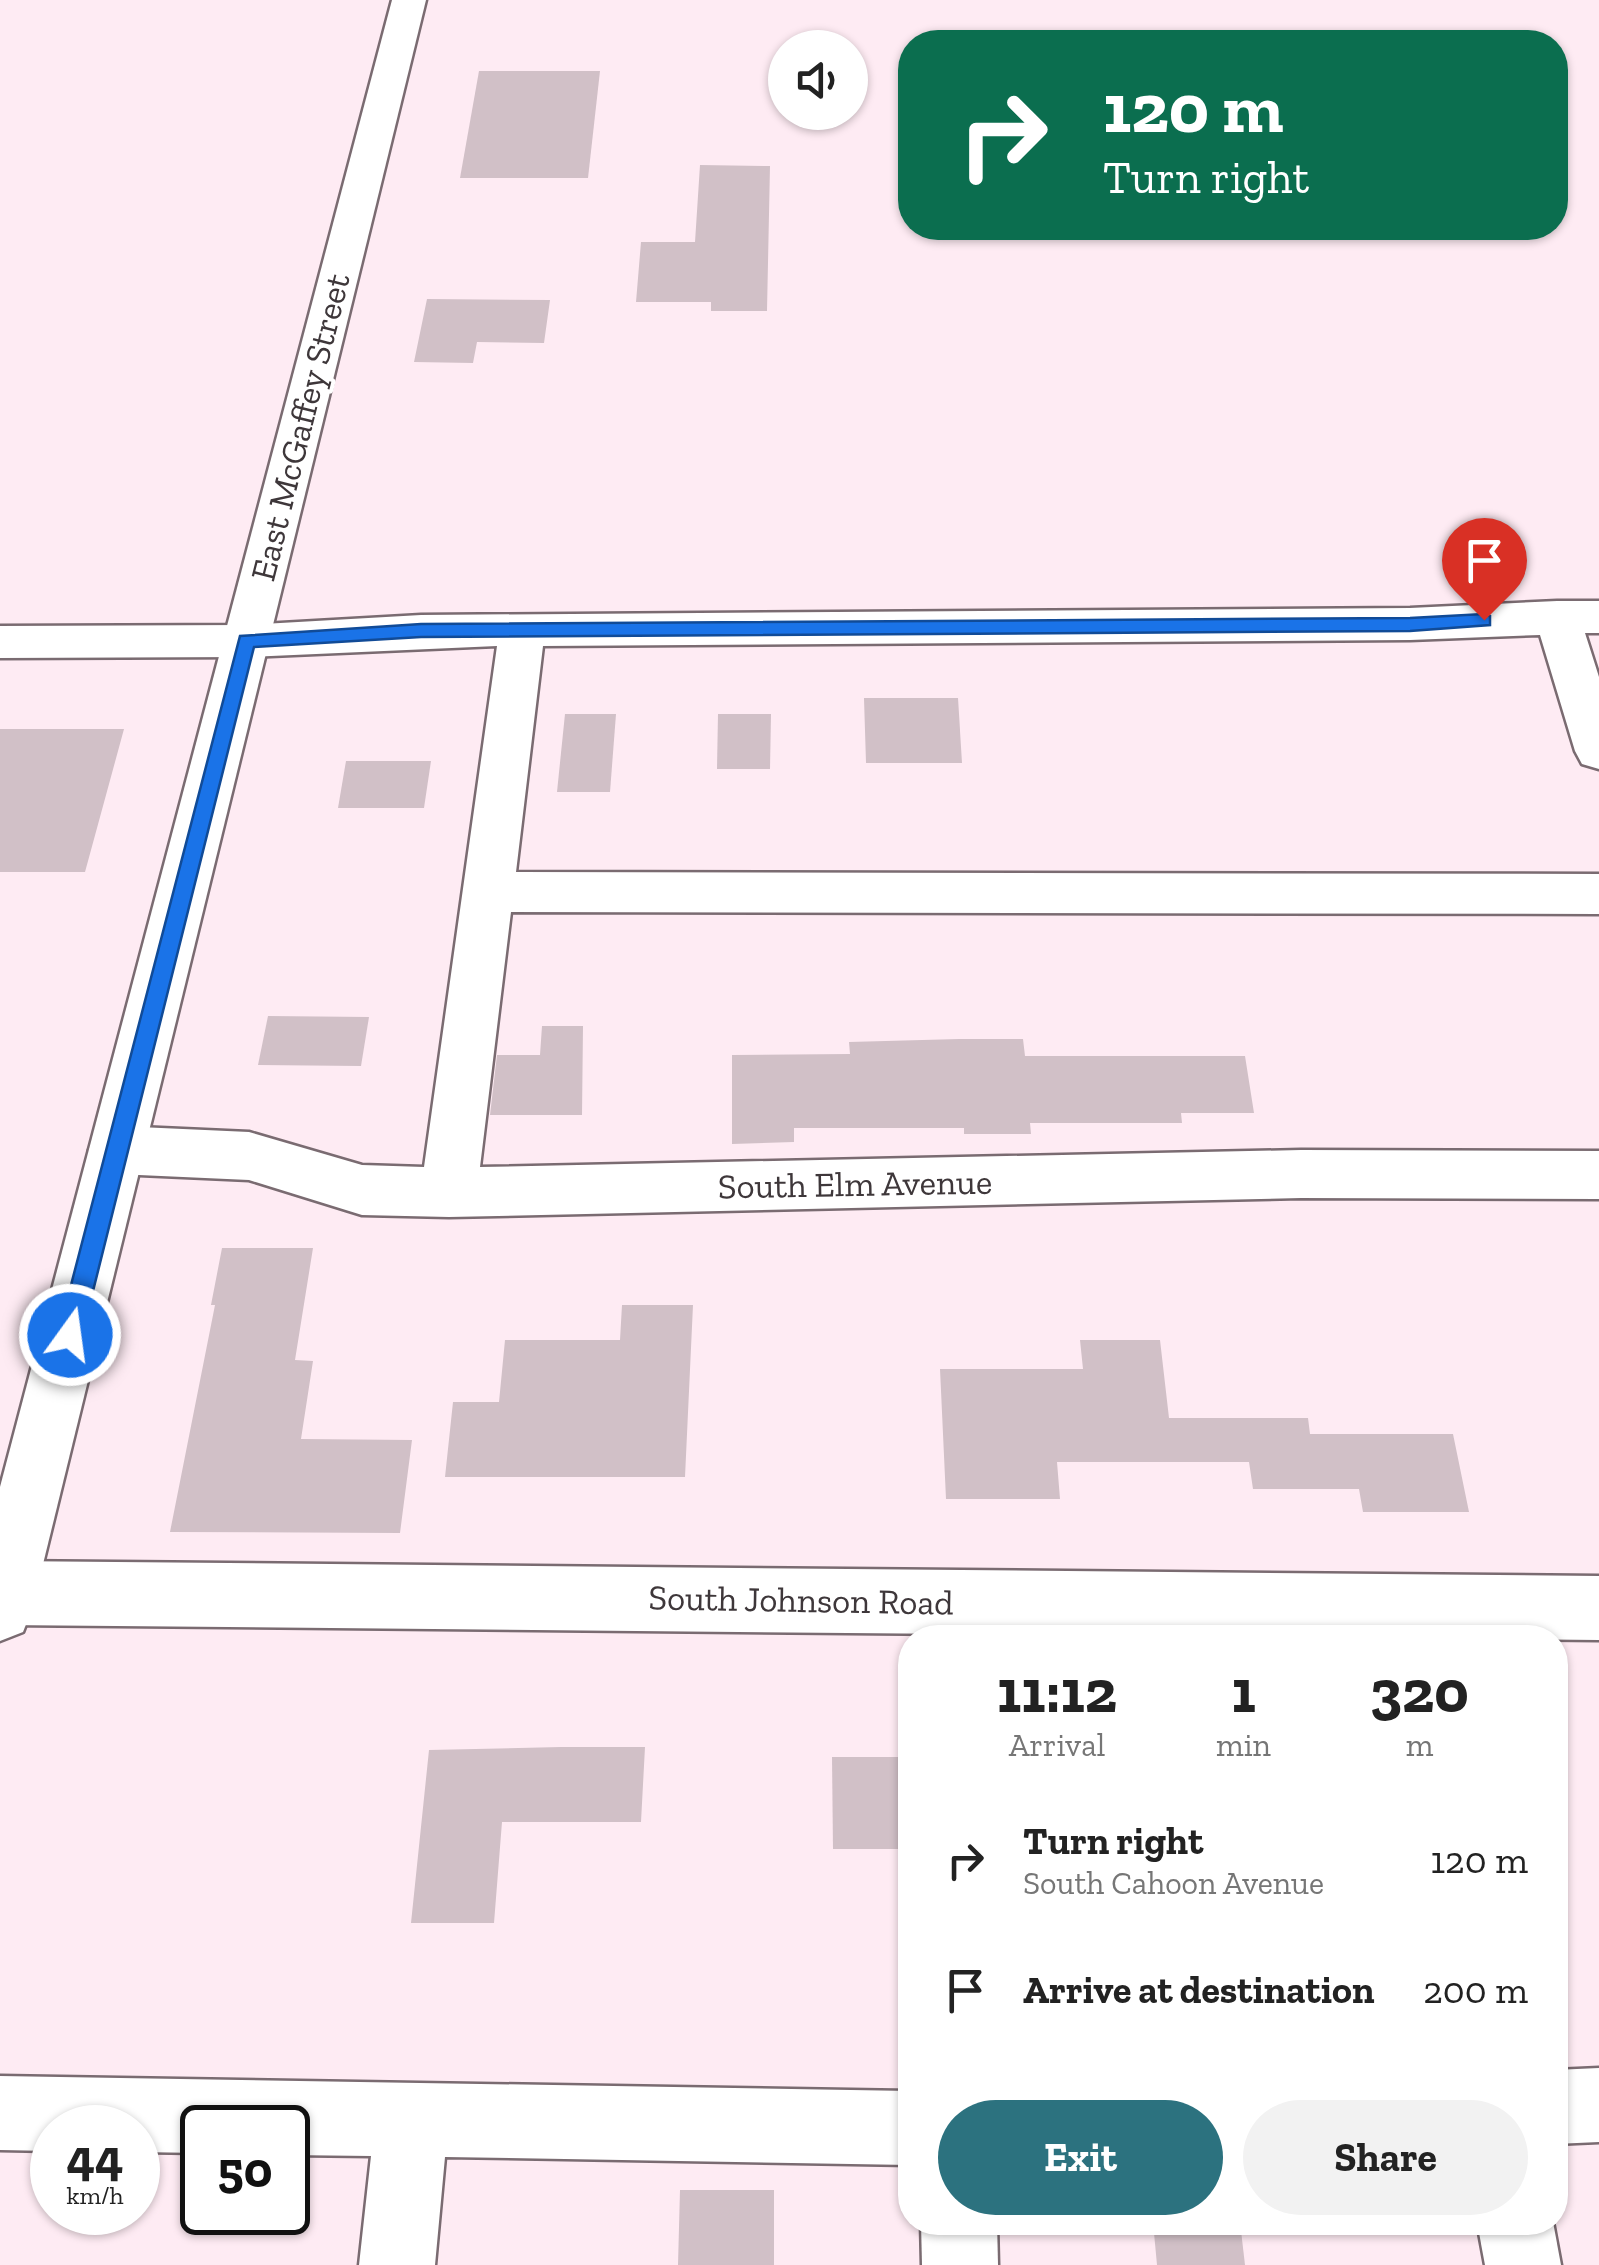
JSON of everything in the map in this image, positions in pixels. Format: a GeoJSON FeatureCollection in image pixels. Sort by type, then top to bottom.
{"type":"FeatureCollection","features":[{"type":"Feature","properties":{"kind":"street","name":"East McGaffey Street"},"geometry":{"type":"LineString","coordinates":[[2,1601],[409,0]]}},
{"type":"Feature","properties":{"kind":"street"},"geometry":{"type":"LineString","coordinates":[[0,642],[246,641],[421,631],[1410,624],[1578,617],[1599,750]]}},
{"type":"Feature","properties":{"kind":"street"},"geometry":{"type":"LineString","coordinates":[[448,1192],[522,630]]}},
{"type":"Feature","properties":{"kind":"street"},"geometry":{"type":"LineString","coordinates":[[488,892],[1599,894]]}},
{"type":"Feature","properties":{"kind":"street","name":"South Elm Avenue"},"geometry":{"type":"LineString","coordinates":[[117,1150],[248,1156],[362,1190],[448,1192],[1301,1174],[1599,1176]]}},
{"type":"Feature","properties":{"kind":"street","name":"South Johnson Road"},"geometry":{"type":"LineString","coordinates":[[2,1601],[1599,1608]]}},
{"type":"Feature","properties":{"kind":"street"},"geometry":{"type":"LineString","coordinates":[[1568,2106],[1599,2105]]}},
{"type":"Feature","properties":{"kind":"street"},"geometry":{"type":"LineString","coordinates":[[0,2112],[898,2128]]}},
{"type":"Feature","properties":{"kind":"street"},"geometry":{"type":"LineString","coordinates":[[398,2265],[412,2120]]}},
{"type":"Feature","properties":{"kind":"street"},"geometry":{"type":"LineString","coordinates":[[959,2235],[960,2265]]}},
{"type":"Feature","properties":{"kind":"street"},"geometry":{"type":"LineString","coordinates":[[1517,2235],[1523,2265]]}},
{"type":"Feature","properties":{"kind":"building"},"geometry":{"type":"Polygon","coordinates":[[[479,71],[600,71],[588,178],[460,178],[479,71]]]}},
{"type":"Feature","properties":{"kind":"building"},"geometry":{"type":"Polygon","coordinates":[[[700,165],[770,166],[767,311],[711,311],[711,302],[636,302],[641,242],[695,242],[700,165]]]}},
{"type":"Feature","properties":{"kind":"building"},"geometry":{"type":"Polygon","coordinates":[[[427,299],[550,300],[544,343],[477,342],[473,363],[414,362],[427,299]]]}},
{"type":"Feature","properties":{"kind":"building"},"geometry":{"type":"Polygon","coordinates":[[[864,698],[958,698],[962,763],[866,763],[864,698]]]}},
{"type":"Feature","properties":{"kind":"building"},"geometry":{"type":"Polygon","coordinates":[[[565,714],[616,714],[610,792],[557,792],[565,714]]]}},
{"type":"Feature","properties":{"kind":"building"},"geometry":{"type":"Polygon","coordinates":[[[718,714],[771,714],[770,769],[717,769],[718,714]]]}},
{"type":"Feature","properties":{"kind":"building"},"geometry":{"type":"Polygon","coordinates":[[[0,729],[124,729],[85,872],[0,872],[0,729]]]}},
{"type":"Feature","properties":{"kind":"building"},"geometry":{"type":"Polygon","coordinates":[[[346,761],[431,761],[424,808],[338,808],[346,761]]]}},
{"type":"Feature","properties":{"kind":"building"},"geometry":{"type":"Polygon","coordinates":[[[268,1016],[369,1017],[361,1066],[258,1065],[268,1016]]]}},
{"type":"Feature","properties":{"kind":"building"},"geometry":{"type":"Polygon","coordinates":[[[542,1026],[583,1026],[582,1115],[490,1115],[497,1055],[540,1055],[542,1026]]]}},
{"type":"Feature","properties":{"kind":"building"},"geometry":{"type":"Polygon","coordinates":[[[1023,1039],[1025,1056],[1245,1056],[1254,1113],[1181,1113],[1182,1123],[1030,1123],[1031,1134],[964,1134],[964,1128],[794,1128],[794,1142],[732,1144],[732,1055],[850,1054],[849,1042],[1023,1039]]]}},
{"type":"Feature","properties":{"kind":"building"},"geometry":{"type":"Polygon","coordinates":[[[222,1248],[313,1248],[295,1360],[313,1361],[301,1439],[412,1440],[400,1533],[170,1532],[215,1305],[211,1305],[222,1248]]]}},
{"type":"Feature","properties":{"kind":"building"},"geometry":{"type":"Polygon","coordinates":[[[622,1305],[693,1305],[685,1477],[445,1477],[453,1402],[499,1402],[505,1340],[620,1340],[622,1305]]]}},
{"type":"Feature","properties":{"kind":"building"},"geometry":{"type":"Polygon","coordinates":[[[1080,1340],[1160,1340],[1169,1418],[1308,1418],[1310,1434],[1453,1434],[1469,1512],[1363,1512],[1359,1489],[1253,1489],[1249,1462],[1057,1462],[1060,1499],[946,1499],[940,1369],[1083,1369],[1080,1340]]]}},
{"type":"Feature","properties":{"kind":"building"},"geometry":{"type":"Polygon","coordinates":[[[645,1747],[641,1822],[502,1822],[494,1923],[411,1923],[429,1750],[645,1747]]]}},
{"type":"Feature","properties":{"kind":"building"},"geometry":{"type":"Polygon","coordinates":[[[832,1757],[898,1757],[898,1849],[833,1849],[832,1757]]]}},
{"type":"Feature","properties":{"kind":"building"},"geometry":{"type":"Polygon","coordinates":[[[680,2190],[774,2190],[774,2265],[678,2265],[680,2190]]]}},
{"type":"Feature","properties":{"kind":"building"},"geometry":{"type":"Polygon","coordinates":[[[1154,2235],[1242,2235],[1245,2265],[1157,2265],[1154,2235]]]}},
{"type":"Feature","properties":{"kind":"route"},"geometry":{"type":"LineString","coordinates":[[70,1335],[246,641],[421,631],[1410,624],[1484,620]]}}]}
